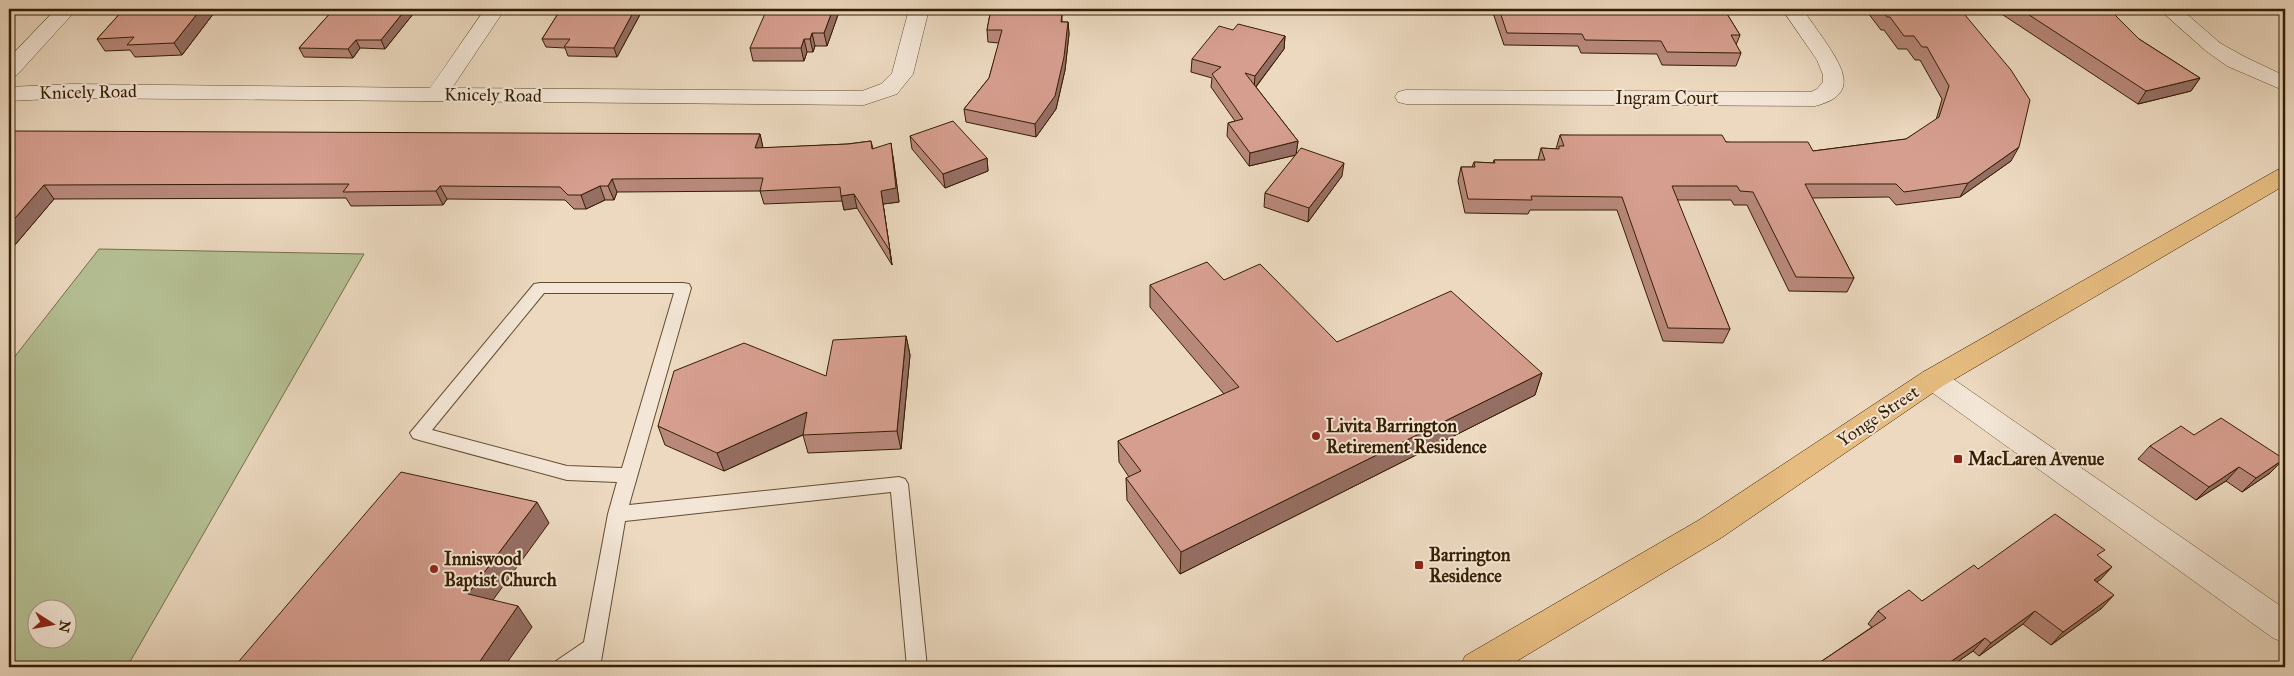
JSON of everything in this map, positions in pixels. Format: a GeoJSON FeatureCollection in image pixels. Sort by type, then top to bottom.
{"type":"FeatureCollection","features":[{"type":"Feature","properties":{"kind":"main road","name":"Yonge Street"},"geometry":{"type":"LineString","coordinates":[[1477,667],[1710,529],[1933,379],[2285,175]]}},
{"type":"Feature","properties":{"kind":"street"},"geometry":{"type":"LineString","coordinates":[[9,70],[67,9]]}},
{"type":"Feature","properties":{"kind":"street"},"geometry":{"type":"LineString","coordinates":[[437,94],[495,9]]}},
{"type":"Feature","properties":{"kind":"street","name":"Knicely Road"},"geometry":{"type":"LineString","coordinates":[[9,94],[72,91],[864,98],[889,89],[902,74],[919,9]]}},
{"type":"Feature","properties":{"kind":"street","name":"Ingram Court"},"geometry":{"type":"LineString","coordinates":[[1406,98],[1815,98],[1830,90],[1834,77],[1833,70],[1792,9]]}},
{"type":"Feature","properties":{"kind":"street"},"geometry":{"type":"LineString","coordinates":[[2169,9],[2213,47],[2235,61],[2285,84]]}},
{"type":"Feature","properties":{"kind":"street"},"geometry":{"type":"LineString","coordinates":[[1933,379],[2285,628]]}},
{"type":"Feature","properties":{"kind":"lane"},"geometry":{"type":"LineString","coordinates":[[590,667],[617,514],[683,288],[540,288],[419,434],[568,473],[628,475]]}},
{"type":"Feature","properties":{"kind":"lane"},"geometry":{"type":"LineString","coordinates":[[617,514],[899,484],[918,667]]}},
{"type":"Feature","properties":{"kind":"lane"},"geometry":{"type":"LineString","coordinates":[[563,667],[593,647]]}},
{"type":"Feature","properties":{"kind":"green space"},"geometry":{"type":"Polygon","coordinates":[[[99,249],[364,254],[127,667],[9,667],[9,364],[99,249]]]}},
{"type":"Feature","properties":{"kind":"building"},"geometry":{"type":"Polygon","coordinates":[[[124,9],[201,9],[174,43],[127,45],[134,37],[97,39],[124,9]]]}},
{"type":"Feature","properties":{"kind":"building"},"geometry":{"type":"Polygon","coordinates":[[[334,9],[406,9],[381,40],[356,40],[348,49],[299,48],[334,9]]]}},
{"type":"Feature","properties":{"kind":"building"},"geometry":{"type":"Polygon","coordinates":[[[561,9],[635,9],[614,48],[564,47],[570,39],[542,39],[561,9]]]}},
{"type":"Feature","properties":{"kind":"building"},"geometry":{"type":"Polygon","coordinates":[[[767,9],[833,9],[824,33],[812,33],[810,39],[804,39],[801,48],[750,48],[767,9]]]}},
{"type":"Feature","properties":{"kind":"building"},"geometry":{"type":"Polygon","coordinates":[[[991,9],[1053,9],[1052,14],[1062,14],[1061,22],[1068,22],[1064,57],[1055,96],[1035,124],[964,109],[989,78],[1002,30],[987,30],[991,9]]]}},
{"type":"Feature","properties":{"kind":"building"},"geometry":{"type":"Polygon","coordinates":[[[1499,9],[1724,9],[1740,35],[1731,35],[1741,53],[1667,52],[1661,41],[1585,40],[1582,34],[1507,33],[1499,9]]]}},
{"type":"Feature","properties":{"kind":"building"},"geometry":{"type":"Polygon","coordinates":[[[1881,9],[1960,9],[2011,70],[2030,100],[2019,147],[1968,183],[1904,192],[1896,184],[1805,184],[1854,278],[1796,277],[1753,192],[1740,191],[1737,186],[1672,186],[1730,329],[1668,328],[1622,197],[1531,196],[1532,200],[1468,199],[1461,167],[1475,167],[1474,162],[1495,163],[1494,160],[1545,160],[1541,148],[1559,149],[1559,146],[1564,146],[1560,135],[1722,135],[1726,142],[1808,142],[1813,151],[1906,139],[1939,117],[1949,86],[1927,47],[1922,47],[1914,36],[1904,36],[1890,17],[1887,17],[1881,9]]]}},
{"type":"Feature","properties":{"kind":"building"},"geometry":{"type":"Polygon","coordinates":[[[2020,9],[2109,9],[2139,39],[2200,78],[2146,91],[2020,9]]]}},
{"type":"Feature","properties":{"kind":"building"},"geometry":{"type":"Polygon","coordinates":[[[1238,24],[1285,36],[1255,76],[1245,73],[1298,141],[1250,153],[1228,123],[1243,119],[1212,74],[1221,67],[1192,59],[1219,26],[1233,30],[1238,24]]]}},
{"type":"Feature","properties":{"kind":"building"},"geometry":{"type":"Polygon","coordinates":[[[953,121],[987,158],[943,174],[910,136],[953,121]]]}},
{"type":"Feature","properties":{"kind":"building"},"geometry":{"type":"Polygon","coordinates":[[[14,131],[760,134],[755,148],[848,144],[871,141],[872,149],[891,143],[896,188],[881,191],[890,251],[854,194],[841,196],[840,187],[760,191],[763,178],[612,179],[608,186],[600,186],[581,195],[568,195],[560,187],[440,186],[436,191],[343,192],[349,184],[44,185],[9,225],[9,135],[14,131]]]}},
{"type":"Feature","properties":{"kind":"building"},"geometry":{"type":"Polygon","coordinates":[[[1301,148],[1344,163],[1309,208],[1265,193],[1301,148]]]}},
{"type":"Feature","properties":{"kind":"building","name":"Livita Barrington Retirement Residence"},"geometry":{"type":"Polygon","coordinates":[[[1207,262],[1224,280],[1260,264],[1337,342],[1451,291],[1542,373],[1181,552],[1126,478],[1141,471],[1118,441],[1239,387],[1150,285],[1207,262]]]}},
{"type":"Feature","properties":{"kind":"building"},"geometry":{"type":"Polygon","coordinates":[[[906,336],[897,431],[803,435],[807,412],[717,453],[658,426],[674,371],[744,343],[826,376],[833,340],[906,336]]]}},
{"type":"Feature","properties":{"kind":"building"},"geometry":{"type":"Polygon","coordinates":[[[2221,418],[2284,459],[2256,478],[2239,467],[2209,487],[2150,446],[2181,426],[2194,435],[2221,418]]]}},
{"type":"Feature","properties":{"kind":"building","name":"Inniswood Baptist Church"},"geometry":{"type":"Polygon","coordinates":[[[401,472],[537,502],[468,594],[518,606],[476,667],[234,667],[401,472]]]}},
{"type":"Feature","properties":{"kind":"building"},"geometry":{"type":"Polygon","coordinates":[[[2055,514],[2105,550],[2097,555],[2112,567],[2094,580],[2114,595],[2063,632],[2035,611],[1991,643],[1985,638],[1943,667],[1813,667],[1886,618],[1878,611],[1909,590],[1922,601],[1974,565],[1978,569],[2055,514]]]}},
{"type":"Feature","properties":{"kind":"place","name":"Livita Barrington Retirement Residence"},"geometry":{"type":"Point","coordinates":[1316,436]}},
{"type":"Feature","properties":{"kind":"place","name":"MacLaren Avenue"},"geometry":{"type":"Point","coordinates":[1958,459]}},
{"type":"Feature","properties":{"kind":"place","name":"Barrington Residence"},"geometry":{"type":"Point","coordinates":[1419,565]}},
{"type":"Feature","properties":{"kind":"place","name":"Inniswood Baptist Church"},"geometry":{"type":"Point","coordinates":[434,569]}}]}
